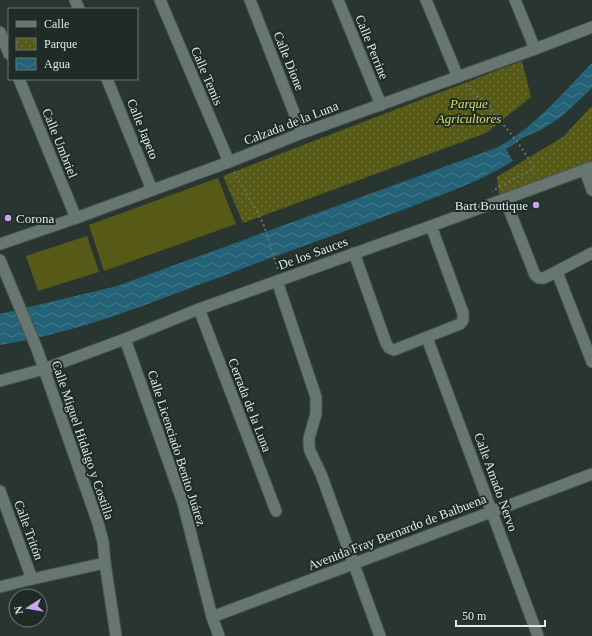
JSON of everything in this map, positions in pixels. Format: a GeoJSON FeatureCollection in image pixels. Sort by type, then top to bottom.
{"type":"FeatureCollection","features":[{"type":"Feature","properties":{"kind":"street","name":"Calle Temis"},"geometry":{"type":"LineString","coordinates":[[160,0],[229,162]]}},
{"type":"Feature","properties":{"kind":"street","name":"Calle Dione"},"geometry":{"type":"LineString","coordinates":[[250,0],[302,133]]}},
{"type":"Feature","properties":{"kind":"street","name":"Calle Perrine"},"geometry":{"type":"LineString","coordinates":[[338,0],[381,105]]}},
{"type":"Feature","properties":{"kind":"street"},"geometry":{"type":"LineString","coordinates":[[426,0],[458,77]]}},
{"type":"Feature","properties":{"kind":"street"},"geometry":{"type":"LineString","coordinates":[[515,0],[535,49]]}},
{"type":"Feature","properties":{"kind":"street","name":"Calzada de la Luna"},"geometry":{"type":"LineString","coordinates":[[0,244],[229,162],[302,133],[592,27]]}},
{"type":"Feature","properties":{"kind":"street"},"geometry":{"type":"LineString","coordinates":[[0,32],[8,52]]}},
{"type":"Feature","properties":{"kind":"street","name":"Calle Umbriel"},"geometry":{"type":"LineString","coordinates":[[19,80],[76,218]]}},
{"type":"Feature","properties":{"kind":"street","name":"Calle Japeto"},"geometry":{"type":"LineString","coordinates":[[107,80],[152,190]]}},
{"type":"Feature","properties":{"kind":"street"},"geometry":{"type":"LineString","coordinates":[[588,168],[592,190]]}},
{"type":"Feature","properties":{"kind":"street","name":"De los Sauces"},"geometry":{"type":"LineString","coordinates":[[0,381],[44,369],[125,339],[199,309],[588,168]]}},
{"type":"Feature","properties":{"kind":"street"},"geometry":{"type":"LineString","coordinates":[[505,199],[535,275],[539,278],[544,278],[557,272],[592,253]]}},
{"type":"Feature","properties":{"kind":"street"},"geometry":{"type":"LineString","coordinates":[[354,253],[386,343],[389,348],[394,350],[460,324],[462,320],[463,313],[431,226]]}},
{"type":"Feature","properties":{"kind":"street","name":"Calle Miguel Hidalgo y Costilla"},"geometry":{"type":"LineString","coordinates":[[0,260],[37,349],[98,523],[103,542],[116,636]]}},
{"type":"Feature","properties":{"kind":"street"},"geometry":{"type":"LineString","coordinates":[[557,272],[592,362]]}},
{"type":"Feature","properties":{"kind":"street"},"geometry":{"type":"LineString","coordinates":[[277,281],[316,397],[316,414],[309,438],[310,451],[321,474],[380,636]]}},
{"type":"Feature","properties":{"kind":"street","name":"Cerrada de la Luna"},"geometry":{"type":"LineString","coordinates":[[199,309],[276,511]]}},
{"type":"Feature","properties":{"kind":"street","name":"Calle Amado Nervo"},"geometry":{"type":"LineString","coordinates":[[427,338],[538,636]]}},
{"type":"Feature","properties":{"kind":"street","name":"Calle Licenciado Benito Juárez"},"geometry":{"type":"LineString","coordinates":[[125,339],[183,503],[212,617],[219,636]]}},
{"type":"Feature","properties":{"kind":"street","name":"Avenida Fray Bernardo de Balbuena"},"geometry":{"type":"LineString","coordinates":[[212,617],[592,474]]}},
{"type":"Feature","properties":{"kind":"street","name":"Calle Tritón"},"geometry":{"type":"LineString","coordinates":[[0,491],[32,579]]}},
{"type":"Feature","properties":{"kind":"street"},"geometry":{"type":"LineString","coordinates":[[0,587],[105,563]]}},
{"type":"Feature","properties":{"kind":"path"},"geometry":{"type":"LineString","coordinates":[[458,77],[493,111],[528,156],[534,168]]}},
{"type":"Feature","properties":{"kind":"path"},"geometry":{"type":"LineString","coordinates":[[229,162],[263,223],[275,260]]}},
{"type":"Feature","properties":{"kind":"green space","name":"Parque Agricultores"},"geometry":{"type":"Polygon","coordinates":[[[522,61],[531,97],[486,133],[243,223],[223,176],[522,61]]]}},
{"type":"Feature","properties":{"kind":"green space"},"geometry":{"type":"Polygon","coordinates":[[[592,106],[592,160],[559,174],[499,195],[497,177],[563,137],[592,106]]]}},
{"type":"Feature","properties":{"kind":"green space"},"geometry":{"type":"Polygon","coordinates":[[[218,178],[236,224],[104,271],[89,225],[218,178]]]}},
{"type":"Feature","properties":{"kind":"green space"},"geometry":{"type":"Polygon","coordinates":[[[87,236],[99,272],[38,291],[26,256],[87,236]]]}},
{"type":"Feature","properties":{"kind":"water"},"geometry":{"type":"Polygon","coordinates":[[[592,63],[592,88],[561,117],[541,130],[524,137],[506,149],[513,161],[500,169],[460,188],[419,204],[138,308],[70,330],[0,345],[0,314],[117,286],[496,148],[510,140],[536,120],[592,63]]]}},
{"type":"Feature","properties":{"kind":"place","name":"Bart Boutique"},"geometry":{"type":"Point","coordinates":[536,205]}},
{"type":"Feature","properties":{"kind":"place","name":"Corona"},"geometry":{"type":"Point","coordinates":[8,218]}}]}
